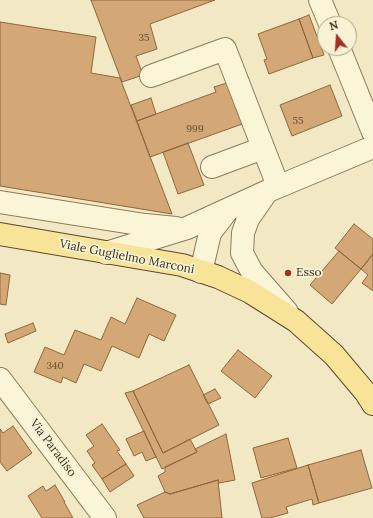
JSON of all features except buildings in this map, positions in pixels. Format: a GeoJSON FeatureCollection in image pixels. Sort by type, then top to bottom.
{"type":"FeatureCollection","features":[{"type":"Feature","properties":{"kind":"main road","name":"Viale Guglielmo Marconi"},"geometry":{"type":"LineString","coordinates":[[0,234],[182,266],[218,277],[250,292],[292,318],[334,355],[366,393],[373,404]]}},
{"type":"Feature","properties":{"kind":"street"},"geometry":{"type":"LineString","coordinates":[[320,0],[327,16]]}},
{"type":"Feature","properties":{"kind":"street"},"geometry":{"type":"LineString","coordinates":[[151,76],[225,49],[263,148],[273,188]]}},
{"type":"Feature","properties":{"kind":"street"},"geometry":{"type":"LineString","coordinates":[[343,56],[373,132]]}},
{"type":"Feature","properties":{"kind":"street"},"geometry":{"type":"LineString","coordinates":[[106,253],[185,229],[226,212],[273,188],[373,147]]}},
{"type":"Feature","properties":{"kind":"street"},"geometry":{"type":"LineString","coordinates":[[212,167],[263,148]]}},
{"type":"Feature","properties":{"kind":"street"},"geometry":{"type":"LineString","coordinates":[[273,188],[248,219],[243,233],[242,252],[252,272],[292,318]]}},
{"type":"Feature","properties":{"kind":"street"},"geometry":{"type":"LineString","coordinates":[[0,202],[145,225],[185,229]]}},
{"type":"Feature","properties":{"kind":"street"},"geometry":{"type":"LineString","coordinates":[[201,272],[210,233],[226,212]]}},
{"type":"Feature","properties":{"kind":"street","name":"Via Paradiso"},"geometry":{"type":"LineString","coordinates":[[1,383],[105,518]]}},
{"type":"Feature","properties":{"kind":"place","name":"Esso"},"geometry":{"type":"Point","coordinates":[288,273]}}]}
